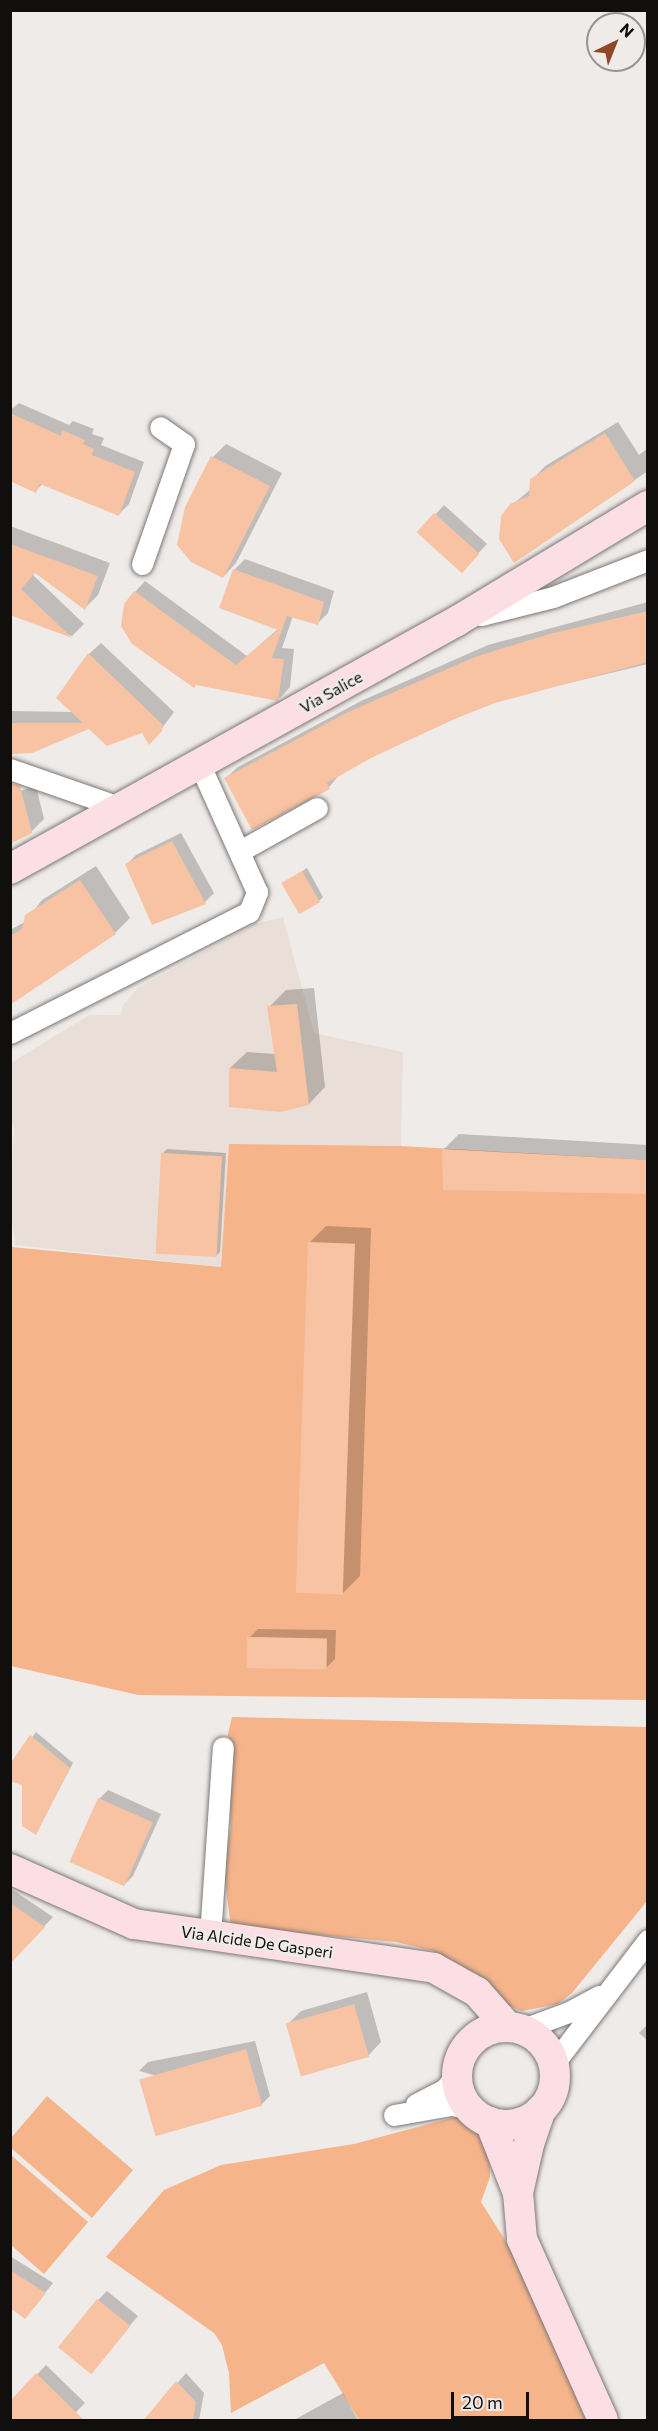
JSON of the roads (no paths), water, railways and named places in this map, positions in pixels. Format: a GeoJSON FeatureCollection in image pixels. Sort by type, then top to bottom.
{"type":"FeatureCollection","features":[{"type":"Feature","properties":{"kind":"main road","name":"Via Salice"},"geometry":{"type":"LineString","coordinates":[[10,869],[457,621],[648,506]]}},
{"type":"Feature","properties":{"kind":"main road","name":"Via Alcide De Gasperi"},"geometry":{"type":"LineString","coordinates":[[10,1869],[134,1924],[310,1952],[392,1959],[434,1968],[477,1992],[515,2027]]}},
{"type":"Feature","properties":{"kind":"main road"},"geometry":{"type":"LineString","coordinates":[[434,1968],[462,2003],[478,2035]]}},
{"type":"Feature","properties":{"kind":"main road"},"geometry":{"type":"LineString","coordinates":[[518,2193],[479,2115],[456,2076],[466,2046],[478,2035],[515,2027],[537,2037],[554,2063],[551,2096],[541,2110],[529,2144],[518,2193],[522,2239],[603,2421]]}},
{"type":"Feature","properties":{"kind":"main road"},"geometry":{"type":"LineString","coordinates":[[479,2115],[517,2124],[541,2110]]}},
{"type":"Feature","properties":{"kind":"street"},"geometry":{"type":"LineString","coordinates":[[142,564],[184,444],[160,426]]}},
{"type":"Feature","properties":{"kind":"street"},"geometry":{"type":"LineString","coordinates":[[457,621],[553,597],[648,560]]}},
{"type":"Feature","properties":{"kind":"street"},"geometry":{"type":"LineString","coordinates":[[10,1033],[249,912],[258,892],[200,765]]}},
{"type":"Feature","properties":{"kind":"street"},"geometry":{"type":"LineString","coordinates":[[10,769],[122,808]]}},
{"type":"Feature","properties":{"kind":"street"},"geometry":{"type":"LineString","coordinates":[[240,851],[317,808]]}},
{"type":"Feature","properties":{"kind":"street"},"geometry":{"type":"LineString","coordinates":[[210,1936],[223,1747]]}},
{"type":"Feature","properties":{"kind":"street"},"geometry":{"type":"LineString","coordinates":[[554,2063],[605,1993],[648,1940]]}},
{"type":"Feature","properties":{"kind":"street"},"geometry":{"type":"LineString","coordinates":[[515,2027],[569,2012],[605,1993]]}},
{"type":"Feature","properties":{"kind":"street"},"geometry":{"type":"LineString","coordinates":[[456,2076],[444,2090],[394,2115],[451,2105],[479,2115]]}}]}
